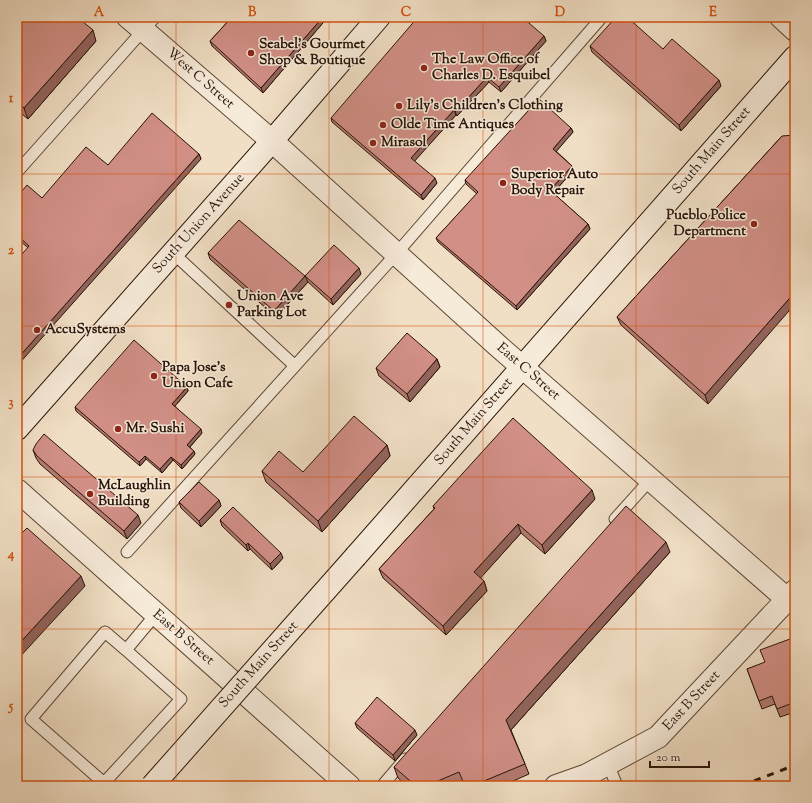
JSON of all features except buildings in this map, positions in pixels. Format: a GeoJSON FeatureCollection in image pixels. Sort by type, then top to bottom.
{"type":"FeatureCollection","features":[{"type":"Feature","properties":{"kind":"street","name":"South Union Avenue"},"geometry":{"type":"LineString","coordinates":[[17,429],[272,142],[379,17]]}},
{"type":"Feature","properties":{"kind":"street"},"geometry":{"type":"LineString","coordinates":[[781,17],[795,30]]}},
{"type":"Feature","properties":{"kind":"street","name":"West C Street"},"geometry":{"type":"LineString","coordinates":[[142,21],[272,142]]}},
{"type":"Feature","properties":{"kind":"street","name":"South Main Street"},"geometry":{"type":"LineString","coordinates":[[152,786],[795,57]]}},
{"type":"Feature","properties":{"kind":"street","name":"East C Street"},"geometry":{"type":"LineString","coordinates":[[272,142],[650,480],[791,595]]}},
{"type":"Feature","properties":{"kind":"street","name":"East B Street"},"geometry":{"type":"LineString","coordinates":[[17,490],[349,786]]}},
{"type":"Feature","properties":{"kind":"street","name":"East B Street"},"geometry":{"type":"LineString","coordinates":[[556,786],[587,775],[658,737],[791,595]]}},
{"type":"Feature","properties":{"kind":"lane"},"geometry":{"type":"LineString","coordinates":[[127,552],[396,254],[602,17]]}},
{"type":"Feature","properties":{"kind":"lane"},"geometry":{"type":"LineString","coordinates":[[17,172],[142,21]]}},
{"type":"Feature","properties":{"kind":"lane"},"geometry":{"type":"LineString","coordinates":[[173,253],[295,366]]}},
{"type":"Feature","properties":{"kind":"lane"},"geometry":{"type":"LineString","coordinates":[[607,528],[650,480]]}},
{"type":"Feature","properties":{"kind":"lane"},"geometry":{"type":"LineString","coordinates":[[126,650],[156,614]]}},
{"type":"Feature","properties":{"kind":"lane"},"geometry":{"type":"LineString","coordinates":[[105,632],[126,650],[181,699],[104,783],[31,719],[105,632]]}},
{"type":"Feature","properties":{"kind":"lane"},"geometry":{"type":"LineString","coordinates":[[382,786],[414,749]]}},
{"type":"Feature","properties":{"kind":"lane"},"geometry":{"type":"LineString","coordinates":[[608,764],[617,786]]}},
{"type":"Feature","properties":{"kind":"railway"},"geometry":{"type":"LineString","coordinates":[[741,786],[795,765]]}},
{"type":"Feature","properties":{"kind":"place","name":"Seabel's Gourmet Shop & Boutique"},"geometry":{"type":"Point","coordinates":[251,53]}},
{"type":"Feature","properties":{"kind":"place","name":"The Law Office of Charles D. Esquibel"},"geometry":{"type":"Point","coordinates":[424,68]}},
{"type":"Feature","properties":{"kind":"place","name":"Lily's Children's Clothing"},"geometry":{"type":"Point","coordinates":[399,106]}},
{"type":"Feature","properties":{"kind":"place","name":"Olde Time Antiques"},"geometry":{"type":"Point","coordinates":[383,125]}},
{"type":"Feature","properties":{"kind":"place","name":"Mirasol"},"geometry":{"type":"Point","coordinates":[373,143]}},
{"type":"Feature","properties":{"kind":"place","name":"Superior Auto Body Repair"},"geometry":{"type":"Point","coordinates":[503,183]}},
{"type":"Feature","properties":{"kind":"place","name":"Pueblo Police Department"},"geometry":{"type":"Point","coordinates":[754,224]}},
{"type":"Feature","properties":{"kind":"place","name":"Union Ave Parking Lot"},"geometry":{"type":"Point","coordinates":[229,305]}},
{"type":"Feature","properties":{"kind":"place","name":"AccuSystems"},"geometry":{"type":"Point","coordinates":[37,330]}},
{"type":"Feature","properties":{"kind":"place","name":"Papa Jose's Union Cafe"},"geometry":{"type":"Point","coordinates":[154,376]}},
{"type":"Feature","properties":{"kind":"place","name":"Mr. Sushi"},"geometry":{"type":"Point","coordinates":[118,429]}},
{"type":"Feature","properties":{"kind":"place","name":"McLaughlin Building"},"geometry":{"type":"Point","coordinates":[90,494]}}]}
